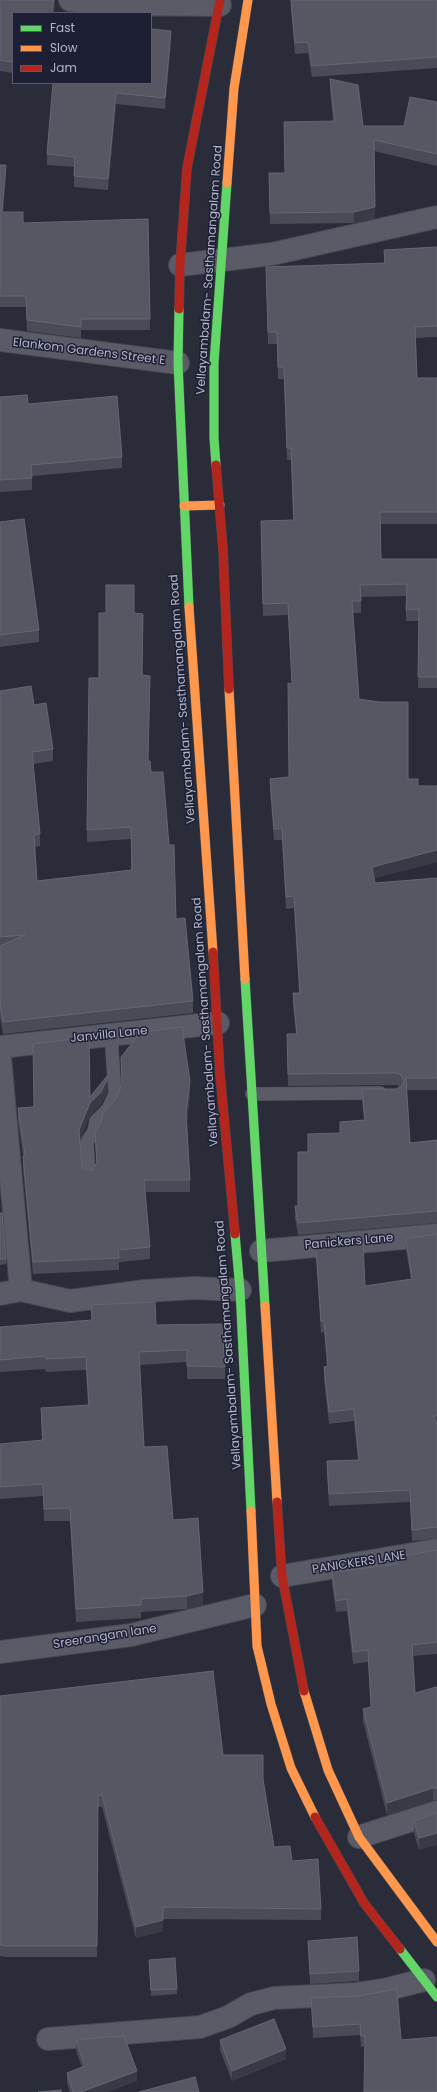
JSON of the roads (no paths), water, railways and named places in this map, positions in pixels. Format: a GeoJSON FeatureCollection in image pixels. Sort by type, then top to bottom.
{"type":"FeatureCollection","features":[{"type":"Feature","properties":{"kind":"main road","name":"Vellayambalam- Sasthamangalam Road"},"geometry":{"type":"LineString","coordinates":[[248,0],[234,88],[214,363],[214,438],[220,505],[231,749],[282,1576],[306,1700],[328,1770],[359,1837],[436,1937]]}},
{"type":"Feature","properties":{"kind":"main road","name":"Vellayambalam- Sasthamangalam Road"},"geometry":{"type":"LineString","coordinates":[[220,3],[187,168],[180,265],[178,363],[189,619],[218,1023],[220,1074],[240,1290],[257,1646],[271,1704],[291,1768],[321,1829],[364,1903],[437,1997]]}},
{"type":"Feature","properties":{"kind":"main road"},"geometry":{"type":"LineString","coordinates":[[184,506],[220,505]]}},
{"type":"Feature","properties":{"kind":"street"},"geometry":{"type":"LineString","coordinates":[[70,0],[104,4],[220,3]]}},
{"type":"Feature","properties":{"kind":"street"},"geometry":{"type":"LineString","coordinates":[[180,265],[221,262],[272,254],[437,217]]}},
{"type":"Feature","properties":{"kind":"street","name":"Elankom Gardens Street E"},"geometry":{"type":"LineString","coordinates":[[0,340],[178,363]]}},
{"type":"Feature","properties":{"kind":"street","name":"Janvilla Lane"},"geometry":{"type":"LineString","coordinates":[[0,1047],[218,1023]]}},
{"type":"Feature","properties":{"kind":"street"},"geometry":{"type":"LineString","coordinates":[[0,1057],[10,1292],[70,1301],[152,1291],[194,1288],[240,1290]]}},
{"type":"Feature","properties":{"kind":"street","name":"Panickers Lane"},"geometry":{"type":"LineString","coordinates":[[261,1251],[437,1235]]}},
{"type":"Feature","properties":{"kind":"street","name":"PANICKERS LANE"},"geometry":{"type":"LineString","coordinates":[[282,1576],[437,1550]]}},
{"type":"Feature","properties":{"kind":"street","name":"Sreerangam lane"},"geometry":{"type":"LineString","coordinates":[[0,1652],[131,1635],[255,1605]]}},
{"type":"Feature","properties":{"kind":"street"},"geometry":{"type":"LineString","coordinates":[[359,1837],[437,1812]]}},
{"type":"Feature","properties":{"kind":"street"},"geometry":{"type":"LineString","coordinates":[[48,2039],[200,2026],[228,2017],[251,2004],[274,1998],[356,1994],[384,1990],[424,1980]]}},
{"type":"Feature","properties":{"kind":"lane"},"geometry":{"type":"LineString","coordinates":[[89,1175],[87,1142],[94,1131],[96,1121],[108,1109],[115,1094],[111,1035]]}},
{"type":"Feature","properties":{"kind":"lane"},"geometry":{"type":"LineString","coordinates":[[252,1094],[396,1093]]}}]}
